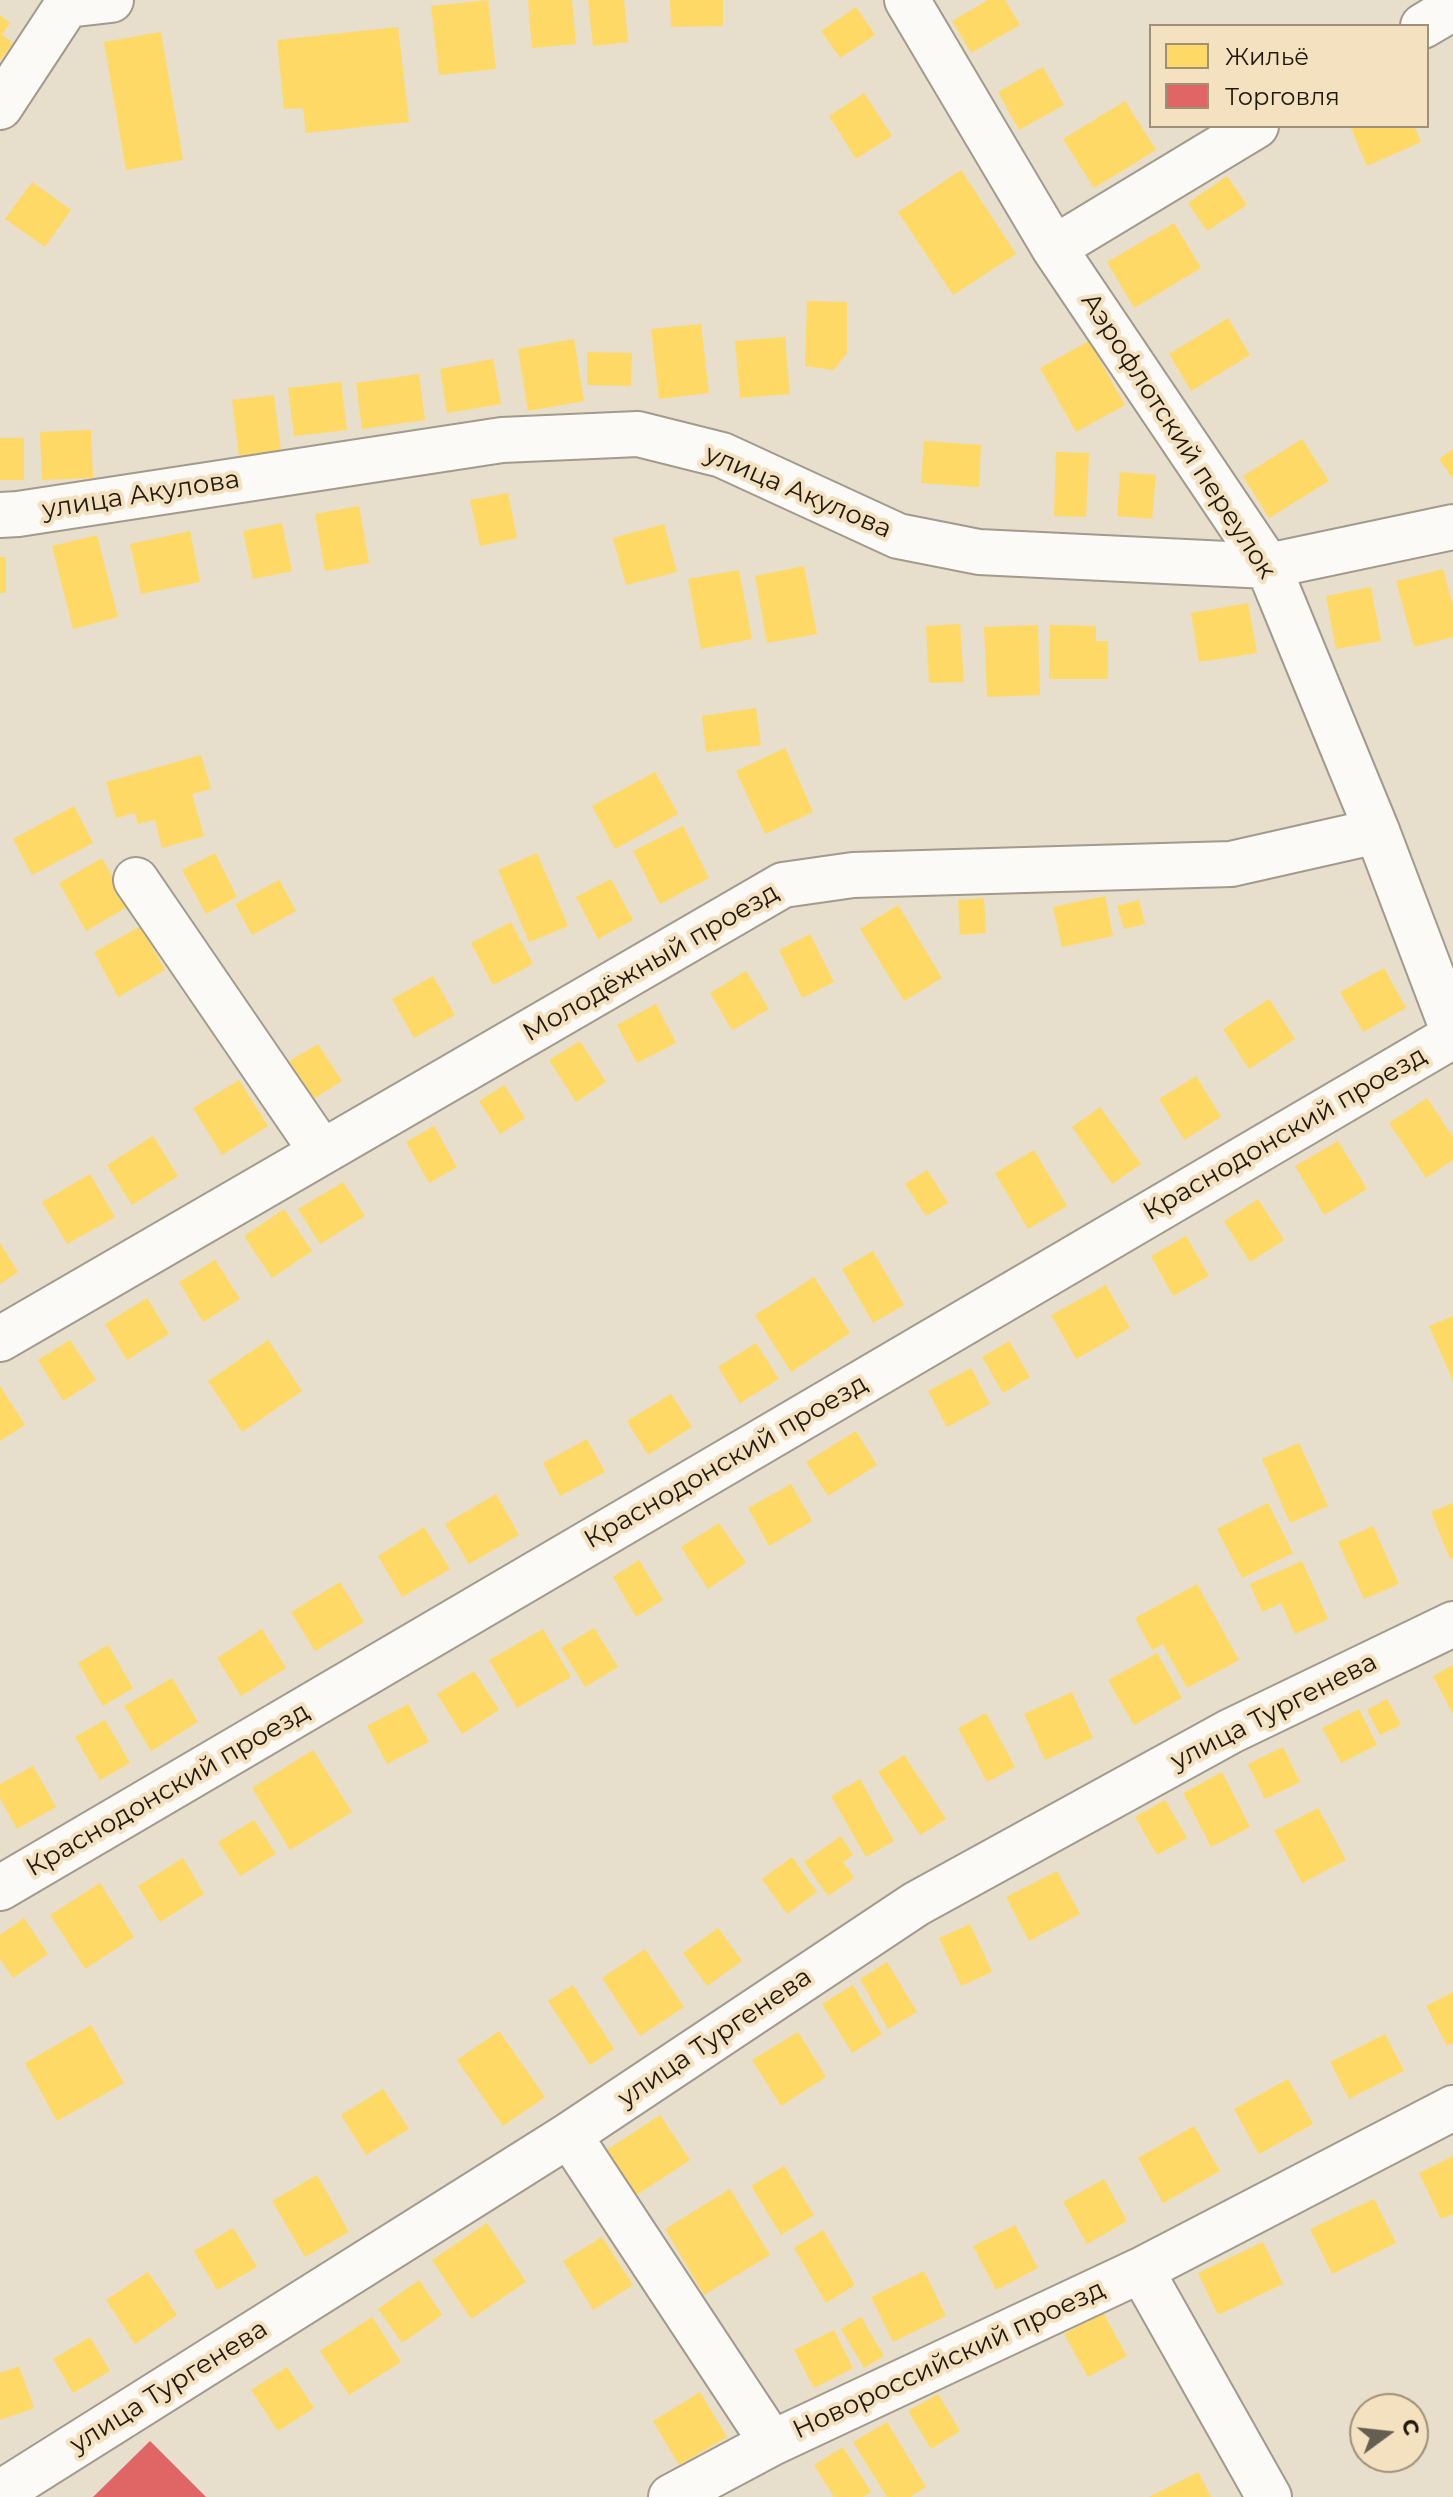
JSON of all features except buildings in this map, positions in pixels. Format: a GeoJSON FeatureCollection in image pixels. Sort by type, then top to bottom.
{"type":"FeatureCollection","features":[{"type":"Feature","properties":{"kind":"street"},"geometry":{"type":"LineString","coordinates":[[0,107],[67,3],[111,0]]}},
{"type":"Feature","properties":{"kind":"street","name":"Аэрофлотский переулок"},"geometry":{"type":"LineString","coordinates":[[907,0],[1054,248],[1268,566],[1377,831],[1453,1033]]}},
{"type":"Feature","properties":{"kind":"street"},"geometry":{"type":"LineString","coordinates":[[1426,24],[1453,8]]}},
{"type":"Feature","properties":{"kind":"street"},"geometry":{"type":"LineString","coordinates":[[1054,248],[1253,128]]}},
{"type":"Feature","properties":{"kind":"street","name":"улица Акулова"},"geometry":{"type":"LineString","coordinates":[[0,515],[502,440],[638,434],[722,455],[898,536],[979,552],[1268,566],[1453,527]]}},
{"type":"Feature","properties":{"kind":"street","name":"Молодёжный проезд"},"geometry":{"type":"LineString","coordinates":[[0,1339],[783,885],[853,875],[1231,864],[1377,831]]}},
{"type":"Feature","properties":{"kind":"street"},"geometry":{"type":"LineString","coordinates":[[136,880],[322,1152]]}},
{"type":"Feature","properties":{"kind":"street","name":"Краснодонский проезд"},"geometry":{"type":"LineString","coordinates":[[0,1888],[1453,1033]]}},
{"type":"Feature","properties":{"kind":"street","name":"улица Тургенева"},"geometry":{"type":"LineString","coordinates":[[0,2493],[569,2135],[916,1904],[1231,1731],[1453,1624]]}},
{"type":"Feature","properties":{"kind":"street","name":"Новороссийский проезд"},"geometry":{"type":"LineString","coordinates":[[569,2135],[772,2443],[1141,2270],[1453,2108]]}},
{"type":"Feature","properties":{"kind":"street"},"geometry":{"type":"LineString","coordinates":[[1141,2270],[1269,2497]]}},
{"type":"Feature","properties":{"kind":"street"},"geometry":{"type":"LineString","coordinates":[[671,2497],[772,2443]]}}]}
